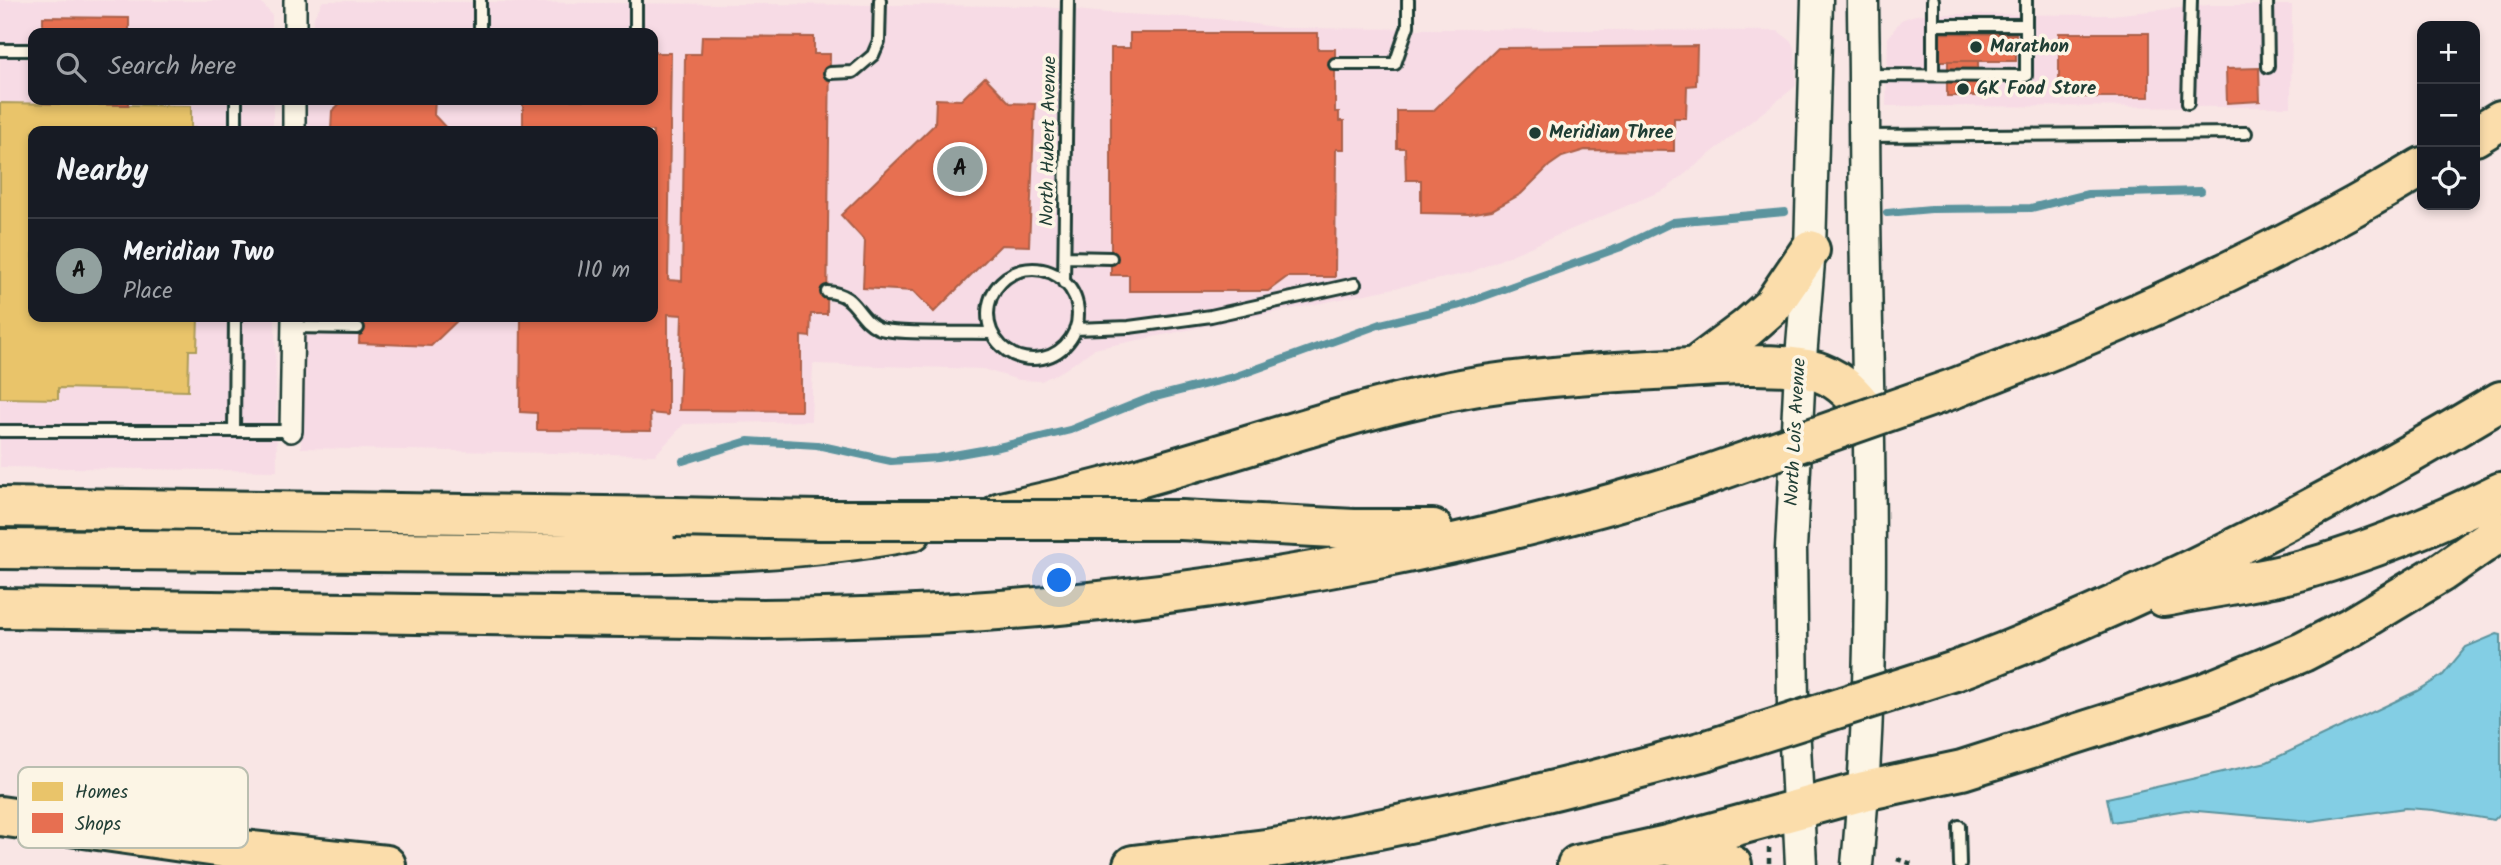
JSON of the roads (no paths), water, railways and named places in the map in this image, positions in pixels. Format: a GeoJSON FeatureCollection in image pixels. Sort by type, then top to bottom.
{"type":"FeatureCollection","features":[{"type":"Feature","properties":{"kind":"highway"},"geometry":{"type":"LineString","coordinates":[[2480,133],[2501,120]]}},
{"type":"Feature","properties":{"kind":"highway"},"geometry":{"type":"LineString","coordinates":[[0,608],[763,619],[926,614],[1038,607],[1157,594],[1343,565],[1544,522],[1627,500],[1704,476],[1955,388],[2125,320],[2301,234],[2417,170]]}},
{"type":"Feature","properties":{"kind":"highway"},"geometry":{"type":"LineString","coordinates":[[1695,367],[1772,306],[1810,250]]}},
{"type":"Feature","properties":{"kind":"highway"},"geometry":{"type":"LineString","coordinates":[[0,549],[646,553],[732,552],[812,546],[888,536],[1038,504],[1135,480],[1331,421],[1478,386],[1552,377],[1695,367],[1800,369],[1820,373],[1841,383],[1868,414]]}},
{"type":"Feature","properties":{"kind":"highway"},"geometry":{"type":"LineString","coordinates":[[2042,636],[2310,510],[2396,464],[2501,401]]}},
{"type":"Feature","properties":{"kind":"highway"},"geometry":{"type":"LineString","coordinates":[[1133,865],[1285,846],[1446,816],[1575,787],[1703,751],[1955,671],[2103,614],[2154,599],[2305,569],[2350,556],[2437,523],[2501,492]]}},
{"type":"Feature","properties":{"kind":"highway"},"geometry":{"type":"LineString","coordinates":[[0,507],[820,520],[1181,520],[1408,530],[1544,522]]}},
{"type":"Feature","properties":{"kind":"highway"},"geometry":{"type":"LineString","coordinates":[[1577,865],[1667,845],[1799,807],[1962,770],[2204,693],[2254,674],[2351,627],[2442,572],[2501,531]]}},
{"type":"Feature","properties":{"kind":"highway"},"geometry":{"type":"LineString","coordinates":[[0,816],[18,819]]}},
{"type":"Feature","properties":{"kind":"highway"},"geometry":{"type":"LineString","coordinates":[[1667,845],[1702,853],[1732,865]]}},
{"type":"Feature","properties":{"kind":"highway"},"geometry":{"type":"LineString","coordinates":[[224,848],[299,865]]}},
{"type":"Feature","properties":{"kind":"highway"},"geometry":{"type":"LineString","coordinates":[[224,848],[386,865]]}},
{"type":"Feature","properties":{"kind":"street"},"geometry":{"type":"LineString","coordinates":[[295,0],[295,28]]}},
{"type":"Feature","properties":{"kind":"street","name":"North Lois Avenue"},"geometry":{"type":"LineString","coordinates":[[1801,865],[1790,589],[1792,495],[1810,250],[1817,0]]}},
{"type":"Feature","properties":{"kind":"street"},"geometry":{"type":"LineString","coordinates":[[1857,865],[1864,791],[1869,647],[1863,0]]}},
{"type":"Feature","properties":{"kind":"street"},"geometry":{"type":"LineString","coordinates":[[294,105],[294,126]]}},
{"type":"Feature","properties":{"kind":"street"},"geometry":{"type":"LineString","coordinates":[[292,431],[293,322]]}},
{"type":"Feature","properties":{"kind":"lane"},"geometry":{"type":"LineString","coordinates":[[480,0],[480,28]]}},
{"type":"Feature","properties":{"kind":"lane"},"geometry":{"type":"LineString","coordinates":[[636,0],[636,28]]}},
{"type":"Feature","properties":{"kind":"lane"},"geometry":{"type":"LineString","coordinates":[[830,73],[853,72],[873,55],[879,41],[880,0]]}},
{"type":"Feature","properties":{"kind":"lane","name":"North Hubert Avenue"},"geometry":{"type":"LineString","coordinates":[[1065,283],[1068,0]]}},
{"type":"Feature","properties":{"kind":"lane"},"geometry":{"type":"LineString","coordinates":[[1335,64],[1395,64],[1408,26],[1408,0]]}},
{"type":"Feature","properties":{"kind":"lane"},"geometry":{"type":"LineString","coordinates":[[1933,0],[1933,75]]}},
{"type":"Feature","properties":{"kind":"lane"},"geometry":{"type":"LineString","coordinates":[[1864,75],[2026,76],[2026,0]]}},
{"type":"Feature","properties":{"kind":"lane"},"geometry":{"type":"LineString","coordinates":[[2188,103],[2192,0]]}},
{"type":"Feature","properties":{"kind":"lane"},"geometry":{"type":"LineString","coordinates":[[2267,0],[2269,66]]}},
{"type":"Feature","properties":{"kind":"lane"},"geometry":{"type":"LineString","coordinates":[[1933,25],[2026,25]]}},
{"type":"Feature","properties":{"kind":"lane"},"geometry":{"type":"LineString","coordinates":[[0,50],[28,50]]}},
{"type":"Feature","properties":{"kind":"lane"},"geometry":{"type":"LineString","coordinates":[[236,105],[236,126]]}},
{"type":"Feature","properties":{"kind":"lane"},"geometry":{"type":"LineString","coordinates":[[1864,136],[2246,134]]}},
{"type":"Feature","properties":{"kind":"lane"},"geometry":{"type":"LineString","coordinates":[[1065,257],[1111,258]]}},
{"type":"Feature","properties":{"kind":"lane"},"geometry":{"type":"LineString","coordinates":[[1027,270],[1042,270],[1057,276],[1075,297],[1078,311],[1075,329],[1062,348],[1050,356],[1022,358],[1008,352],[992,332],[988,312],[991,297],[999,284],[1012,275],[1027,270]]}},
{"type":"Feature","properties":{"kind":"lane"},"geometry":{"type":"LineString","coordinates":[[1075,329],[1129,327],[1211,316],[1355,284]]}},
{"type":"Feature","properties":{"kind":"lane"},"geometry":{"type":"LineString","coordinates":[[827,292],[848,297],[864,318],[879,329],[992,332]]}},
{"type":"Feature","properties":{"kind":"lane"},"geometry":{"type":"LineString","coordinates":[[234,431],[235,322]]}},
{"type":"Feature","properties":{"kind":"lane"},"geometry":{"type":"LineString","coordinates":[[293,322],[358,328]]}},
{"type":"Feature","properties":{"kind":"lane"},"geometry":{"type":"LineString","coordinates":[[0,430],[292,431]]}},
{"type":"Feature","properties":{"kind":"lane"},"geometry":{"type":"LineString","coordinates":[[1959,827],[1960,865]]}},
{"type":"Feature","properties":{"kind":"water"},"geometry":{"type":"Polygon","coordinates":[[[2497,634],[2501,635],[2501,813],[2494,820],[2406,808],[2311,821],[2186,810],[2112,822],[2107,798],[2267,762],[2417,691],[2443,675],[2466,647],[2497,634]]]}},
{"type":"Feature","properties":{"kind":"waterway"},"geometry":{"type":"LineString","coordinates":[[1887,213],[1931,209],[2031,208],[2088,194],[2201,191]]}},
{"type":"Feature","properties":{"kind":"waterway"},"geometry":{"type":"LineString","coordinates":[[683,461],[748,441],[817,445],[891,461],[937,458],[999,447],[1070,430],[1147,399],[1234,377],[1381,324],[1460,305],[1621,247],[1673,222],[1785,212]]}},
{"type":"Feature","properties":{"kind":"place","name":"Marathon"},"geometry":{"type":"Point","coordinates":[1976,47]}},
{"type":"Feature","properties":{"kind":"place","name":"GK Food Store"},"geometry":{"type":"Point","coordinates":[1963,89]}},
{"type":"Feature","properties":{"kind":"place","name":"Meridian Three"},"geometry":{"type":"Point","coordinates":[1535,133]}},
{"type":"Feature","properties":{"kind":"place","name":"Meridian Two"},"geometry":{"type":"Point","coordinates":[960,169]}}]}
